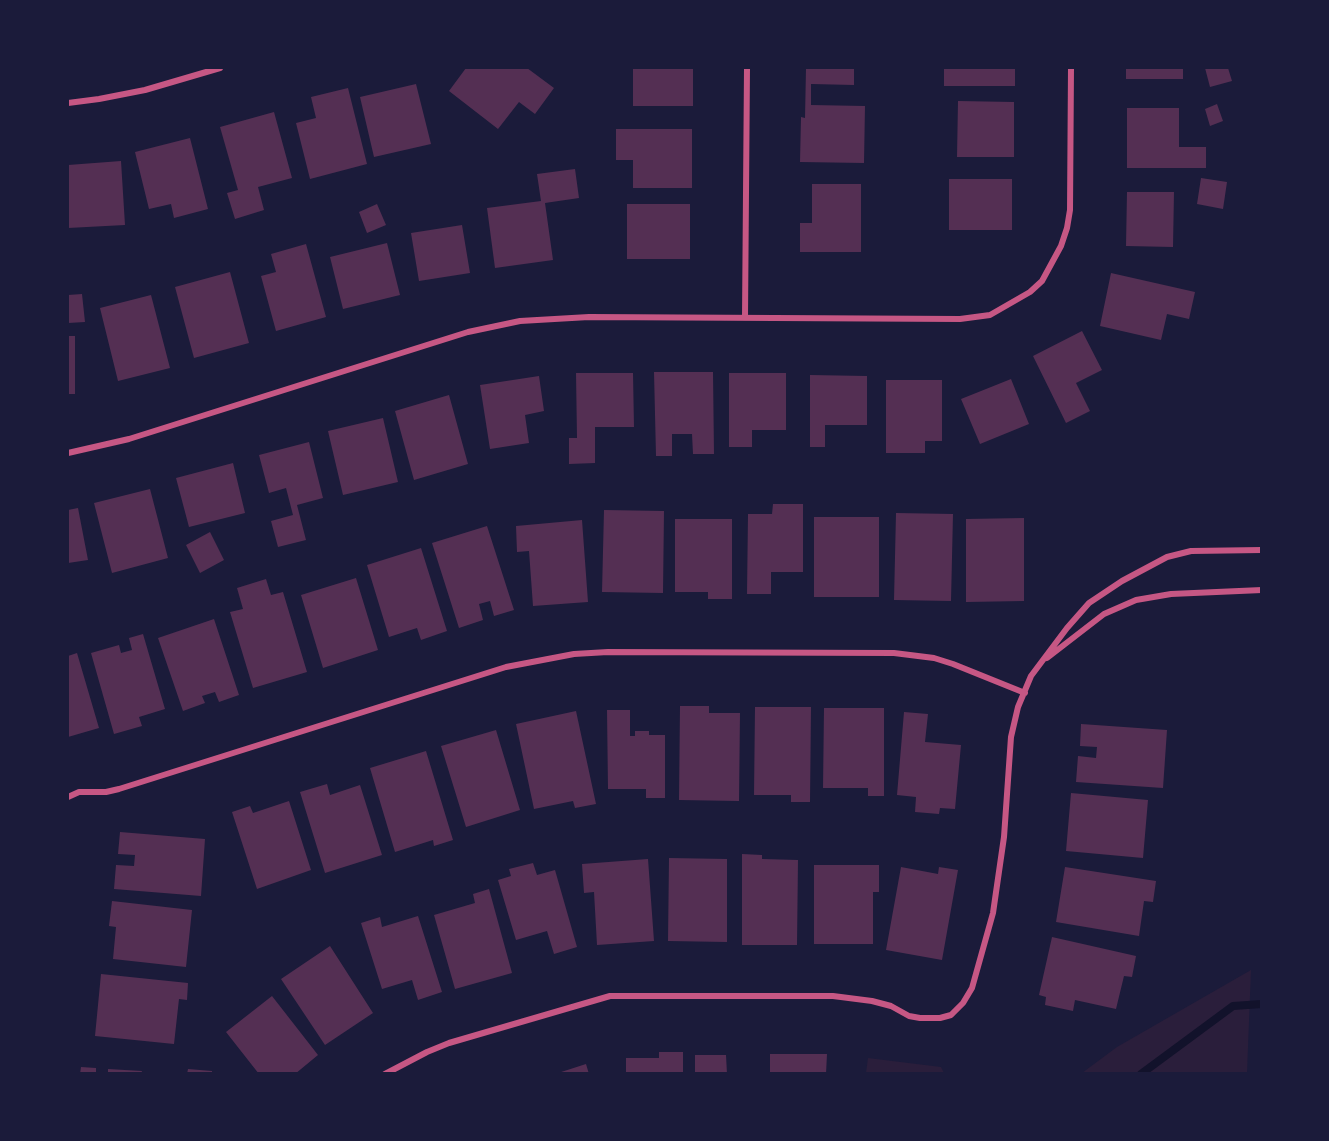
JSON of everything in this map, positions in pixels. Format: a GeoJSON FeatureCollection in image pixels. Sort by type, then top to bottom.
{"type":"FeatureCollection","features":[{"type":"Feature","properties":{"kind":"street"},"geometry":{"type":"LineString","coordinates":[[68,103],[145,90],[220,68]]}},
{"type":"Feature","properties":{"kind":"street"},"geometry":{"type":"LineString","coordinates":[[745,317],[747,68]]}},
{"type":"Feature","properties":{"kind":"street"},"geometry":{"type":"LineString","coordinates":[[68,453],[129,439],[457,336],[520,321],[590,317],[974,318],[990,315],[1030,292],[1042,281],[1061,246],[1070,210],[1071,68]]}},
{"type":"Feature","properties":{"kind":"street"},"geometry":{"type":"LineString","coordinates":[[385,1074],[449,1043],[610,996],[833,996],[872,1000],[920,1018],[940,1018],[951,1015],[963,1003],[972,988],[993,913],[1003,846],[1011,737],[1018,707],[1031,676],[1089,603],[1122,581],[1167,557],[1191,551],[1262,550]]}},
{"type":"Feature","properties":{"kind":"street"},"geometry":{"type":"LineString","coordinates":[[1040,664],[1089,624],[1119,606],[1171,594],[1262,590]]}},
{"type":"Feature","properties":{"kind":"street"},"geometry":{"type":"LineString","coordinates":[[68,796],[79,792],[106,792],[119,789],[506,667],[574,654],[608,652],[894,653],[934,658],[1025,693]]}},
{"type":"Feature","properties":{"kind":"shaded area"},"geometry":{"type":"Polygon","coordinates":[[[1251,970],[1247,1073],[1082,1073],[1117,1047],[1251,970]]]}},
{"type":"Feature","properties":{"kind":"shaded area"},"geometry":{"type":"Polygon","coordinates":[[[868,1058],[941,1067],[944,1073],[866,1073],[868,1058]]]}},
{"type":"Feature","properties":{"kind":"building"},"geometry":{"type":"Polygon","coordinates":[[[466,68],[527,68],[554,88],[535,114],[519,102],[498,129],[449,91],[466,68]]]}},
{"type":"Feature","properties":{"kind":"building"},"geometry":{"type":"Polygon","coordinates":[[[633,68],[693,68],[693,106],[633,106],[633,68]]]}},
{"type":"Feature","properties":{"kind":"building"},"geometry":{"type":"Polygon","coordinates":[[[806,68],[854,68],[854,85],[811,84],[811,105],[865,106],[864,163],[800,162],[801,117],[805,118],[806,68]]]}},
{"type":"Feature","properties":{"kind":"building"},"geometry":{"type":"Polygon","coordinates":[[[944,68],[1015,68],[1015,86],[944,86],[944,68]]]}},
{"type":"Feature","properties":{"kind":"building"},"geometry":{"type":"Polygon","coordinates":[[[1126,68],[1183,68],[1183,79],[1126,79],[1126,68]]]}},
{"type":"Feature","properties":{"kind":"building"},"geometry":{"type":"Polygon","coordinates":[[[1205,68],[1228,68],[1232,81],[1210,87],[1205,68]]]}},
{"type":"Feature","properties":{"kind":"building"},"geometry":{"type":"Polygon","coordinates":[[[416,84],[431,144],[374,157],[360,97],[416,84]]]}},
{"type":"Feature","properties":{"kind":"building"},"geometry":{"type":"Polygon","coordinates":[[[348,88],[367,164],[310,179],[296,123],[316,118],[311,97],[348,88]]]}},
{"type":"Feature","properties":{"kind":"building"},"geometry":{"type":"Polygon","coordinates":[[[958,101],[1014,102],[1014,157],[957,157],[958,101]]]}},
{"type":"Feature","properties":{"kind":"building"},"geometry":{"type":"Polygon","coordinates":[[[1217,104],[1223,121],[1210,126],[1205,109],[1217,104]]]}},
{"type":"Feature","properties":{"kind":"building"},"geometry":{"type":"Polygon","coordinates":[[[1127,108],[1179,108],[1179,147],[1206,147],[1206,168],[1127,168],[1127,108]]]}},
{"type":"Feature","properties":{"kind":"building"},"geometry":{"type":"Polygon","coordinates":[[[274,112],[292,178],[258,187],[264,210],[235,219],[227,193],[238,190],[220,127],[274,112]]]}},
{"type":"Feature","properties":{"kind":"building"},"geometry":{"type":"Polygon","coordinates":[[[616,129],[692,129],[692,188],[633,188],[633,160],[616,160],[616,129]]]}},
{"type":"Feature","properties":{"kind":"building"},"geometry":{"type":"Polygon","coordinates":[[[190,138],[208,209],[174,218],[171,204],[149,209],[135,152],[190,138]]]}},
{"type":"Feature","properties":{"kind":"building"},"geometry":{"type":"Polygon","coordinates":[[[121,161],[125,225],[68,228],[68,165],[121,161]]]}},
{"type":"Feature","properties":{"kind":"building"},"geometry":{"type":"Polygon","coordinates":[[[575,169],[579,198],[545,203],[553,260],[495,268],[487,208],[541,201],[537,174],[575,169]]]}},
{"type":"Feature","properties":{"kind":"building"},"geometry":{"type":"Polygon","coordinates":[[[1201,178],[1227,182],[1223,209],[1197,204],[1201,178]]]}},
{"type":"Feature","properties":{"kind":"building"},"geometry":{"type":"Polygon","coordinates":[[[949,179],[1012,179],[1012,230],[949,230],[949,179]]]}},
{"type":"Feature","properties":{"kind":"building"},"geometry":{"type":"Polygon","coordinates":[[[812,184],[861,184],[861,252],[800,252],[800,223],[812,223],[812,184]]]}},
{"type":"Feature","properties":{"kind":"building"},"geometry":{"type":"Polygon","coordinates":[[[1127,192],[1174,192],[1173,247],[1126,246],[1127,192]]]}},
{"type":"Feature","properties":{"kind":"building"},"geometry":{"type":"Polygon","coordinates":[[[377,204],[386,225],[367,233],[359,212],[377,204]]]}},
{"type":"Feature","properties":{"kind":"building"},"geometry":{"type":"Polygon","coordinates":[[[627,204],[690,204],[690,259],[627,259],[627,204]]]}},
{"type":"Feature","properties":{"kind":"building"},"geometry":{"type":"Polygon","coordinates":[[[462,225],[470,273],[419,281],[411,233],[462,225]]]}},
{"type":"Feature","properties":{"kind":"building"},"geometry":{"type":"Polygon","coordinates":[[[387,243],[400,295],[343,309],[330,257],[387,243]]]}},
{"type":"Feature","properties":{"kind":"building"},"geometry":{"type":"Polygon","coordinates":[[[306,244],[326,317],[276,331],[261,276],[276,272],[271,254],[306,244]]]}},
{"type":"Feature","properties":{"kind":"building"},"geometry":{"type":"Polygon","coordinates":[[[230,272],[249,343],[194,358],[175,287],[230,272]]]}},
{"type":"Feature","properties":{"kind":"building"},"geometry":{"type":"Polygon","coordinates":[[[1111,273],[1195,292],[1189,319],[1167,314],[1161,340],[1100,326],[1111,273]]]}},
{"type":"Feature","properties":{"kind":"building"},"geometry":{"type":"Polygon","coordinates":[[[82,294],[85,322],[68,323],[68,295],[82,294]]]}},
{"type":"Feature","properties":{"kind":"building"},"geometry":{"type":"Polygon","coordinates":[[[151,295],[170,368],[118,381],[100,308],[151,295]]]}},
{"type":"Feature","properties":{"kind":"building"},"geometry":{"type":"Polygon","coordinates":[[[1082,331],[1102,370],[1076,383],[1090,411],[1066,423],[1033,356],[1082,331]]]}},
{"type":"Feature","properties":{"kind":"building"},"geometry":{"type":"Polygon","coordinates":[[[68,336],[75,336],[75,394],[68,394],[68,336]]]}},
{"type":"Feature","properties":{"kind":"building"},"geometry":{"type":"Polygon","coordinates":[[[654,372],[713,372],[714,454],[693,454],[692,434],[672,434],[672,456],[656,456],[654,372]]]}},
{"type":"Feature","properties":{"kind":"building"},"geometry":{"type":"Polygon","coordinates":[[[576,373],[633,373],[634,427],[595,427],[595,463],[569,464],[569,438],[577,438],[576,373]]]}},
{"type":"Feature","properties":{"kind":"building"},"geometry":{"type":"Polygon","coordinates":[[[729,373],[786,373],[786,430],[752,430],[752,447],[729,447],[729,373]]]}},
{"type":"Feature","properties":{"kind":"building"},"geometry":{"type":"Polygon","coordinates":[[[810,375],[867,376],[867,425],[825,425],[825,447],[810,447],[810,375]]]}},
{"type":"Feature","properties":{"kind":"building"},"geometry":{"type":"Polygon","coordinates":[[[539,376],[544,411],[525,415],[529,443],[490,449],[480,385],[539,376]]]}},
{"type":"Feature","properties":{"kind":"building"},"geometry":{"type":"Polygon","coordinates":[[[1011,379],[1029,424],[980,444],[961,399],[1011,379]]]}},
{"type":"Feature","properties":{"kind":"building"},"geometry":{"type":"Polygon","coordinates":[[[886,380],[942,380],[942,441],[925,441],[925,453],[886,453],[886,380]]]}},
{"type":"Feature","properties":{"kind":"building"},"geometry":{"type":"Polygon","coordinates":[[[449,395],[468,464],[414,480],[395,411],[449,395]]]}},
{"type":"Feature","properties":{"kind":"building"},"geometry":{"type":"Polygon","coordinates":[[[383,418],[398,482],[343,495],[328,431],[383,418]]]}},
{"type":"Feature","properties":{"kind":"building"},"geometry":{"type":"Polygon","coordinates":[[[309,442],[323,498],[297,505],[306,540],[278,547],[271,521],[293,515],[286,488],[269,493],[259,455],[309,442]]]}},
{"type":"Feature","properties":{"kind":"building"},"geometry":{"type":"Polygon","coordinates":[[[233,463],[245,513],[189,527],[176,478],[233,463]]]}},
{"type":"Feature","properties":{"kind":"building"},"geometry":{"type":"Polygon","coordinates":[[[150,489],[168,558],[112,573],[94,503],[150,489]]]}},
{"type":"Feature","properties":{"kind":"building"},"geometry":{"type":"Polygon","coordinates":[[[773,504],[803,504],[803,572],[771,572],[771,594],[747,594],[748,514],[772,514],[773,504]]]}},
{"type":"Feature","properties":{"kind":"building"},"geometry":{"type":"Polygon","coordinates":[[[78,508],[88,560],[68,563],[68,510],[78,508]]]}},
{"type":"Feature","properties":{"kind":"building"},"geometry":{"type":"Polygon","coordinates":[[[604,510],[664,511],[663,593],[602,592],[604,510]]]}},
{"type":"Feature","properties":{"kind":"building"},"geometry":{"type":"Polygon","coordinates":[[[896,513],[953,514],[951,601],[894,600],[896,513]]]}},
{"type":"Feature","properties":{"kind":"building"},"geometry":{"type":"Polygon","coordinates":[[[814,517],[879,517],[879,597],[814,597],[814,517]]]}},
{"type":"Feature","properties":{"kind":"building"},"geometry":{"type":"Polygon","coordinates":[[[1024,518],[1024,601],[966,602],[966,519],[1024,518]]]}},
{"type":"Feature","properties":{"kind":"building"},"geometry":{"type":"Polygon","coordinates":[[[675,519],[732,519],[732,599],[708,599],[708,592],[675,592],[675,519]]]}},
{"type":"Feature","properties":{"kind":"building"},"geometry":{"type":"Polygon","coordinates":[[[582,520],[588,602],[533,606],[529,551],[517,552],[516,526],[582,520]]]}},
{"type":"Feature","properties":{"kind":"building"},"geometry":{"type":"Polygon","coordinates":[[[487,526],[514,610],[494,616],[490,601],[479,604],[483,620],[459,628],[432,543],[487,526]]]}},
{"type":"Feature","properties":{"kind":"building"},"geometry":{"type":"Polygon","coordinates":[[[210,532],[224,560],[200,573],[186,545],[210,532]]]}},
{"type":"Feature","properties":{"kind":"building"},"geometry":{"type":"Polygon","coordinates":[[[421,548],[447,631],[421,640],[417,628],[389,637],[367,565],[421,548]]]}},
{"type":"Feature","properties":{"kind":"building"},"geometry":{"type":"Polygon","coordinates":[[[356,578],[378,650],[323,668],[301,595],[356,578]]]}},
{"type":"Feature","properties":{"kind":"building"},"geometry":{"type":"Polygon","coordinates":[[[266,579],[271,595],[283,592],[307,672],[253,688],[230,612],[243,609],[237,588],[266,579]]]}},
{"type":"Feature","properties":{"kind":"building"},"geometry":{"type":"Polygon","coordinates":[[[214,619],[239,695],[219,702],[215,692],[202,696],[205,703],[183,711],[158,638],[214,619]]]}},
{"type":"Feature","properties":{"kind":"building"},"geometry":{"type":"Polygon","coordinates":[[[143,634],[165,709],[139,717],[142,726],[114,734],[91,653],[119,645],[121,653],[132,650],[129,638],[143,634]]]}},
{"type":"Feature","properties":{"kind":"building"},"geometry":{"type":"Polygon","coordinates":[[[77,653],[99,728],[68,737],[68,656],[77,653]]]}},
{"type":"Feature","properties":{"kind":"building"},"geometry":{"type":"Polygon","coordinates":[[[680,706],[709,706],[709,713],[740,713],[739,801],[679,800],[680,706]]]}},
{"type":"Feature","properties":{"kind":"building"},"geometry":{"type":"Polygon","coordinates":[[[755,707],[811,707],[810,802],[791,802],[791,795],[754,795],[755,707]]]}},
{"type":"Feature","properties":{"kind":"building"},"geometry":{"type":"Polygon","coordinates":[[[824,708],[884,708],[884,796],[868,796],[868,788],[823,788],[824,708]]]}},
{"type":"Feature","properties":{"kind":"building"},"geometry":{"type":"Polygon","coordinates":[[[607,710],[630,710],[630,736],[635,736],[635,731],[649,731],[649,735],[665,735],[665,798],[646,798],[646,789],[608,789],[607,710]]]}},
{"type":"Feature","properties":{"kind":"building"},"geometry":{"type":"Polygon","coordinates":[[[576,711],[596,804],[575,808],[573,801],[534,809],[516,724],[576,711]]]}},
{"type":"Feature","properties":{"kind":"building"},"geometry":{"type":"Polygon","coordinates":[[[904,712],[928,714],[925,742],[961,745],[955,809],[940,808],[939,814],[915,812],[916,797],[897,795],[904,712]]]}},
{"type":"Feature","properties":{"kind":"building"},"geometry":{"type":"Polygon","coordinates":[[[1081,724],[1167,730],[1163,788],[1076,782],[1078,756],[1096,758],[1097,747],[1080,746],[1081,724]]]}},
{"type":"Feature","properties":{"kind":"building"},"geometry":{"type":"Polygon","coordinates":[[[496,730],[520,810],[466,827],[441,746],[496,730]]]}},
{"type":"Feature","properties":{"kind":"building"},"geometry":{"type":"Polygon","coordinates":[[[426,751],[453,840],[434,846],[433,840],[395,852],[370,768],[426,751]]]}},
{"type":"Feature","properties":{"kind":"building"},"geometry":{"type":"Polygon","coordinates":[[[327,784],[330,795],[360,785],[382,855],[325,873],[300,792],[327,784]]]}},
{"type":"Feature","properties":{"kind":"building"},"geometry":{"type":"Polygon","coordinates":[[[1071,793],[1148,800],[1143,858],[1066,851],[1071,793]]]}},
{"type":"Feature","properties":{"kind":"building"},"geometry":{"type":"Polygon","coordinates":[[[289,801],[311,870],[257,889],[232,812],[250,806],[253,813],[289,801]]]}},
{"type":"Feature","properties":{"kind":"building"},"geometry":{"type":"Polygon","coordinates":[[[120,832],[205,839],[201,896],[114,889],[116,865],[134,866],[135,855],[118,854],[120,832]]]}},
{"type":"Feature","properties":{"kind":"building"},"geometry":{"type":"Polygon","coordinates":[[[742,854],[762,855],[762,859],[798,860],[797,945],[742,945],[742,854]]]}},
{"type":"Feature","properties":{"kind":"building"},"geometry":{"type":"Polygon","coordinates":[[[669,858],[727,859],[727,942],[668,941],[669,858]]]}},
{"type":"Feature","properties":{"kind":"building"},"geometry":{"type":"Polygon","coordinates":[[[648,859],[654,941],[597,945],[594,892],[584,893],[582,864],[648,859]]]}},
{"type":"Feature","properties":{"kind":"building"},"geometry":{"type":"Polygon","coordinates":[[[533,863],[537,875],[555,870],[577,947],[554,954],[547,931],[516,940],[498,880],[511,876],[509,869],[533,863]]]}},
{"type":"Feature","properties":{"kind":"building"},"geometry":{"type":"Polygon","coordinates":[[[814,865],[879,865],[879,892],[873,892],[873,944],[814,944],[814,865]]]}},
{"type":"Feature","properties":{"kind":"building"},"geometry":{"type":"Polygon","coordinates":[[[901,867],[938,874],[939,867],[958,870],[942,960],[886,950],[901,867]]]}},
{"type":"Feature","properties":{"kind":"building"},"geometry":{"type":"Polygon","coordinates":[[[1065,867],[1156,881],[1153,902],[1144,901],[1139,936],[1056,922],[1065,867]]]}},
{"type":"Feature","properties":{"kind":"building"},"geometry":{"type":"Polygon","coordinates":[[[489,889],[512,973],[455,989],[434,915],[475,903],[473,894],[489,889]]]}},
{"type":"Feature","properties":{"kind":"building"},"geometry":{"type":"Polygon","coordinates":[[[112,901],[192,910],[186,967],[113,959],[116,927],[109,926],[112,901]]]}},
{"type":"Feature","properties":{"kind":"building"},"geometry":{"type":"Polygon","coordinates":[[[418,916],[442,992],[418,1000],[412,980],[382,989],[361,923],[380,917],[382,927],[418,916]]]}},
{"type":"Feature","properties":{"kind":"building"},"geometry":{"type":"Polygon","coordinates":[[[1052,937],[1136,956],[1132,977],[1124,976],[1116,1009],[1075,1000],[1073,1011],[1045,1005],[1046,997],[1039,995],[1052,937]]]}},
{"type":"Feature","properties":{"kind":"building"},"geometry":{"type":"Polygon","coordinates":[[[330,946],[373,1013],[325,1045],[281,979],[330,946]]]}},
{"type":"Feature","properties":{"kind":"building"},"geometry":{"type":"Polygon","coordinates":[[[101,974],[188,983],[187,1000],[179,999],[174,1044],[95,1036],[101,974]]]}},
{"type":"Feature","properties":{"kind":"building"},"geometry":{"type":"Polygon","coordinates":[[[272,996],[318,1055],[295,1074],[259,1074],[226,1032],[272,996]]]}},
{"type":"Feature","properties":{"kind":"building"},"geometry":{"type":"Polygon","coordinates":[[[659,1052],[683,1052],[683,1074],[626,1074],[626,1058],[659,1058],[659,1052]]]}},
{"type":"Feature","properties":{"kind":"building"},"geometry":{"type":"Polygon","coordinates":[[[770,1054],[827,1054],[826,1074],[770,1074],[770,1054]]]}},
{"type":"Feature","properties":{"kind":"building"},"geometry":{"type":"Polygon","coordinates":[[[695,1055],[726,1055],[727,1074],[695,1074],[695,1055]]]}},
{"type":"Feature","properties":{"kind":"building"},"geometry":{"type":"Polygon","coordinates":[[[586,1064],[589,1074],[558,1074],[558,1073],[586,1064]]]}},
{"type":"Feature","properties":{"kind":"building"},"geometry":{"type":"Polygon","coordinates":[[[81,1067],[96,1068],[96,1074],[80,1074],[81,1067]]]}},
{"type":"Feature","properties":{"kind":"building"},"geometry":{"type":"Polygon","coordinates":[[[108,1069],[142,1071],[141,1074],[108,1074],[108,1069]]]}},
{"type":"Feature","properties":{"kind":"building"},"geometry":{"type":"Polygon","coordinates":[[[188,1069],[212,1071],[212,1074],[187,1074],[188,1069]]]}},
{"type":"Feature","properties":{"kind":"waterway"},"geometry":{"type":"LineString","coordinates":[[1141,1074],[1233,1006],[1262,1004]]}}]}
